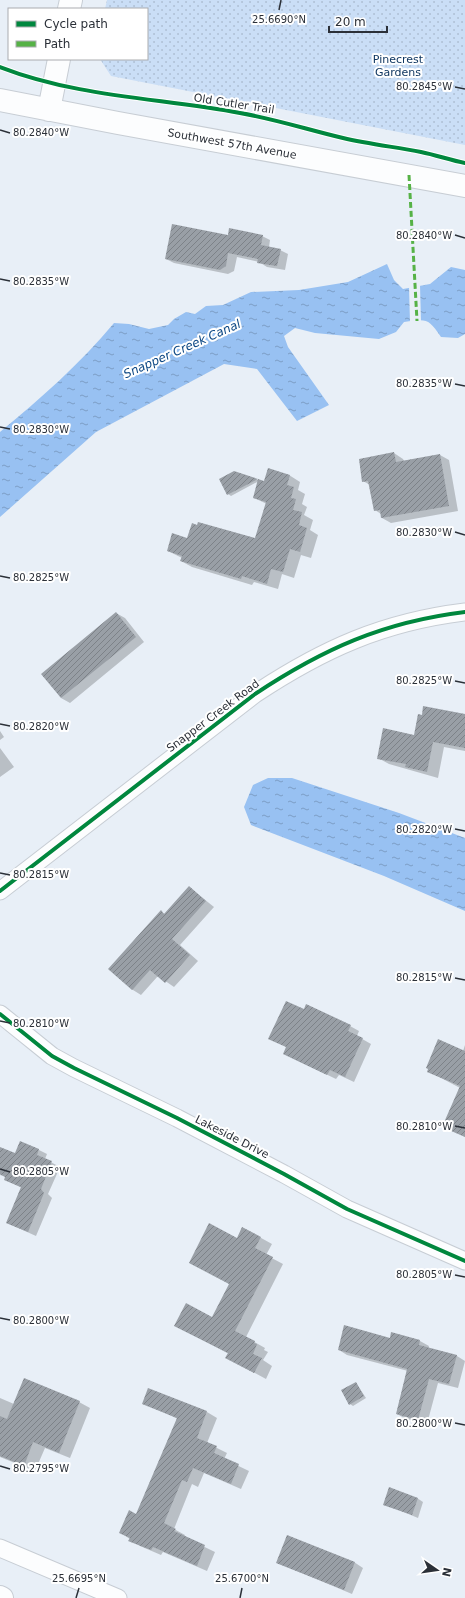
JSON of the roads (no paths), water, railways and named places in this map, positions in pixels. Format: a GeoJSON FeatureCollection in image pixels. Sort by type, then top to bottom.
{"type":"FeatureCollection","features":[{"type":"Feature","properties":{"kind":"main road"},"geometry":{"type":"LineString","coordinates":[[49,110],[59,60]]}},
{"type":"Feature","properties":{"kind":"main road","name":"Southwest 57th Avenue"},"geometry":{"type":"LineString","coordinates":[[0,100],[465,186]]}},
{"type":"Feature","properties":{"kind":"street","name":"Snapper Creek Road"},"geometry":{"type":"LineString","coordinates":[[0,891],[255,694],[278,678],[357,637],[424,619],[465,612]]}},
{"type":"Feature","properties":{"kind":"street","name":"Lakeside Drive"},"geometry":{"type":"LineString","coordinates":[[0,1014],[52,1056],[74,1068],[177,1118],[347,1208],[465,1261]]}},
{"type":"Feature","properties":{"kind":"street"},"geometry":{"type":"LineString","coordinates":[[0,1548],[118,1598]]}},
{"type":"Feature","properties":{"kind":"water","name":"Snapper Creek Canal"},"geometry":{"type":"Polygon","coordinates":[[[387,264],[394,280],[403,289],[430,284],[451,267],[465,270],[465,334],[458,338],[441,337],[430,323],[422,320],[404,322],[396,332],[379,339],[315,333],[295,328],[284,336],[288,347],[329,405],[297,421],[257,369],[224,364],[96,432],[0,517],[0,432],[60,380],[114,323],[129,324],[149,329],[168,325],[174,319],[186,312],[195,314],[206,306],[223,305],[251,292],[299,290],[348,282],[387,264]]]}},
{"type":"Feature","properties":{"kind":"water"},"geometry":{"type":"Polygon","coordinates":[[[268,778],[292,778],[399,813],[465,838],[465,911],[384,876],[251,825],[244,807],[253,785],[268,778]]]}},
{"type":"Feature","properties":{"kind":"park label","name":"Pinecrest Gardens"},"geometry":{"type":"Point","coordinates":[398,65]}}]}
